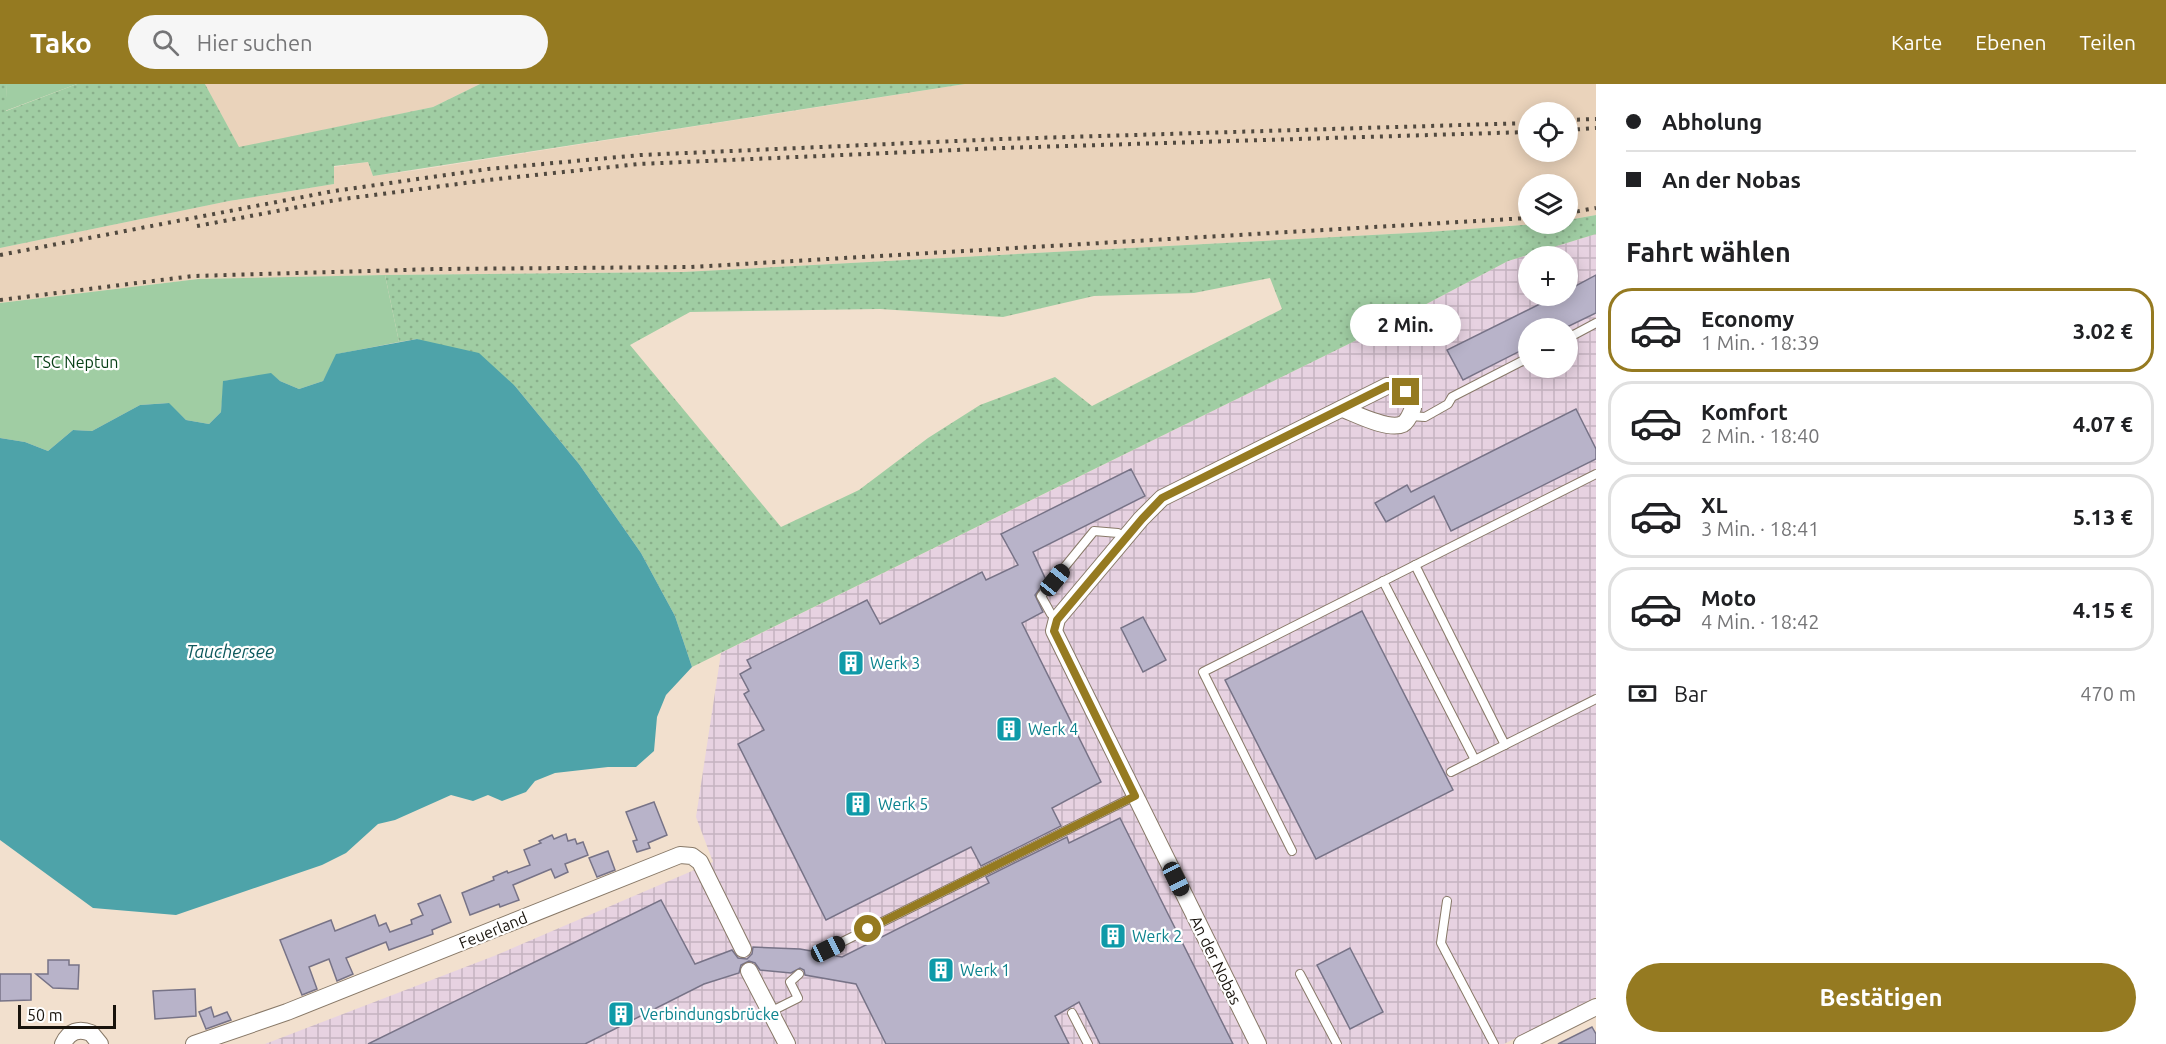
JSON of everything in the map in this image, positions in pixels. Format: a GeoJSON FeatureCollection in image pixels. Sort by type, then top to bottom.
{"type":"FeatureCollection","features":[{"type":"Feature","properties":{"kind":"street"},"geometry":{"type":"LineString","coordinates":[[1057,620],[1162,498],[1387,386],[1400,387],[1410,398],[1413,408],[1403,424],[1390,426],[1343,409]]}},
{"type":"Feature","properties":{"kind":"street","name":"An der Nobas"},"geometry":{"type":"LineString","coordinates":[[1057,620],[1054,631],[1058,641],[1258,1044]]}},
{"type":"Feature","properties":{"kind":"street","name":"Feuerland"},"geometry":{"type":"LineString","coordinates":[[194,1044],[287,1012],[680,855],[692,856],[700,862],[743,949]]}},
{"type":"Feature","properties":{"kind":"street"},"geometry":{"type":"LineString","coordinates":[[753,978],[787,1044]]}},
{"type":"Feature","properties":{"kind":"street"},"geometry":{"type":"LineString","coordinates":[[1522,1044],[1596,1007]]}},
{"type":"Feature","properties":{"kind":"street"},"geometry":{"type":"LineString","coordinates":[[63,1044],[69,1035],[78,1030],[91,1033],[100,1044]]}},
{"type":"Feature","properties":{"kind":"lane"},"geometry":{"type":"LineString","coordinates":[[1578,333],[1596,323]]}},
{"type":"Feature","properties":{"kind":"lane"},"geometry":{"type":"LineString","coordinates":[[1410,416],[1425,417],[1448,404],[1452,397],[1518,363]]}},
{"type":"Feature","properties":{"kind":"lane"},"geometry":{"type":"LineString","coordinates":[[1292,851],[1203,672],[1596,474]]}},
{"type":"Feature","properties":{"kind":"lane"},"geometry":{"type":"LineString","coordinates":[[1057,620],[1041,596],[1094,531],[1118,533]]}},
{"type":"Feature","properties":{"kind":"lane"},"geometry":{"type":"LineString","coordinates":[[1415,565],[1505,745]]}},
{"type":"Feature","properties":{"kind":"lane"},"geometry":{"type":"LineString","coordinates":[[1383,581],[1475,760]]}},
{"type":"Feature","properties":{"kind":"lane"},"geometry":{"type":"LineString","coordinates":[[1451,772],[1596,699]]}},
{"type":"Feature","properties":{"kind":"lane"},"geometry":{"type":"LineString","coordinates":[[823,953],[1135,796]]}},
{"type":"Feature","properties":{"kind":"lane"},"geometry":{"type":"LineString","coordinates":[[1447,901],[1441,942],[1494,1044]]}},
{"type":"Feature","properties":{"kind":"lane"},"geometry":{"type":"LineString","coordinates":[[770,1012],[798,998],[790,982],[799,974]]}},
{"type":"Feature","properties":{"kind":"lane"},"geometry":{"type":"LineString","coordinates":[[1300,974],[1337,1044]]}},
{"type":"Feature","properties":{"kind":"lane"},"geometry":{"type":"LineString","coordinates":[[1072,1013],[1088,1044]]}},
{"type":"Feature","properties":{"kind":"shaded area"},"geometry":{"type":"Polygon","coordinates":[[[205,84],[480,84],[433,107],[239,148],[205,84]]]}},
{"type":"Feature","properties":{"kind":"shaded area"},"geometry":{"type":"Polygon","coordinates":[[[965,84],[1596,84],[1596,215],[1578,218],[1578,174],[1518,174],[1518,225],[683,272],[198,279],[0,303],[0,248],[229,201],[334,184],[334,167],[368,162],[373,176],[965,84]]]}},
{"type":"Feature","properties":{"kind":"shaded area"},"geometry":{"type":"Polygon","coordinates":[[[1596,234],[1596,997],[1504,1044],[265,1044],[494,956],[713,862],[696,817],[721,653],[1377,330],[1508,261],[1518,258],[1518,306],[1578,306],[1578,246],[1557,246],[1596,234]]]}},
{"type":"Feature","properties":{"kind":"green space"},"geometry":{"type":"Polygon","coordinates":[[[0,84],[7,84],[6,111],[77,84],[205,84],[239,147],[433,107],[480,84],[965,84],[373,176],[368,162],[334,166],[334,184],[229,201],[0,248],[0,84]]]}},
{"type":"Feature","properties":{"kind":"green space"},"geometry":{"type":"Polygon","coordinates":[[[7,84],[77,84],[5,111],[7,84]]]}},
{"type":"Feature","properties":{"kind":"green space"},"geometry":{"type":"Polygon","coordinates":[[[1596,215],[1596,234],[1557,246],[1518,246],[1518,258],[1508,261],[1377,330],[692,667],[675,616],[641,553],[579,464],[515,386],[417,339],[399,342],[385,275],[683,272],[1518,225],[1518,234],[1578,234],[1578,218],[1596,215]],[[1270,278],[1194,293],[1094,296],[1003,317],[880,309],[690,312],[630,345],[781,527],[859,490],[928,438],[980,405],[1055,377],[1092,406],[1282,309],[1270,278]]]}},
{"type":"Feature","properties":{"kind":"green space","name":"TSC Neptun"},"geometry":{"type":"Polygon","coordinates":[[[385,275],[399,342],[337,354],[323,381],[299,389],[280,381],[271,374],[224,381],[221,412],[209,424],[186,420],[168,403],[140,405],[92,431],[73,430],[48,451],[25,442],[0,438],[0,303],[198,279],[385,275]]]}},
{"type":"Feature","properties":{"kind":"water","name":"Tauchersee"},"geometry":{"type":"Polygon","coordinates":[[[417,339],[479,353],[515,386],[579,464],[641,553],[675,616],[692,667],[666,695],[657,717],[654,751],[636,767],[608,767],[555,773],[535,781],[526,792],[502,801],[488,795],[473,801],[451,795],[395,820],[378,824],[346,853],[322,865],[176,915],[93,908],[0,840],[0,438],[25,442],[48,451],[73,430],[92,431],[140,405],[169,403],[186,420],[209,424],[221,412],[223,381],[271,373],[280,381],[299,389],[323,381],[336,354],[417,339]]]}},
{"type":"Feature","properties":{"kind":"building"},"geometry":{"type":"Polygon","coordinates":[[[1596,275],[1596,313],[1578,322],[1578,318],[1518,318],[1518,352],[1463,380],[1447,350],[1536,306],[1578,306],[1578,285],[1596,275]]]}},
{"type":"Feature","properties":{"kind":"building"},"geometry":{"type":"Polygon","coordinates":[[[1576,409],[1596,449],[1596,459],[1451,531],[1434,496],[1386,522],[1375,503],[1407,485],[1411,492],[1576,409]]]}},
{"type":"Feature","properties":{"kind":"building"},"geometry":{"type":"Polygon","coordinates":[[[1131,469],[1145,496],[1033,552],[1046,580],[1035,595],[1043,612],[1022,623],[1101,782],[1052,808],[1061,826],[981,866],[971,847],[826,920],[738,744],[764,730],[744,694],[749,691],[740,674],[751,668],[747,660],[867,600],[880,624],[982,572],[986,580],[1018,565],[1001,534],[1131,469]]]}},
{"type":"Feature","properties":{"kind":"building"},"geometry":{"type":"Polygon","coordinates":[[[1362,611],[1453,790],[1316,859],[1225,680],[1362,611]]]}},
{"type":"Feature","properties":{"kind":"building"},"geometry":{"type":"Polygon","coordinates":[[[1143,617],[1166,660],[1143,672],[1121,628],[1143,617]]]}},
{"type":"Feature","properties":{"kind":"building"},"geometry":{"type":"Polygon","coordinates":[[[654,802],[667,835],[648,843],[650,848],[637,852],[633,841],[637,840],[626,812],[654,802]]]}},
{"type":"Feature","properties":{"kind":"building"},"geometry":{"type":"Polygon","coordinates":[[[1120,818],[1233,1044],[1100,1044],[1079,1002],[1055,1016],[1069,1044],[886,1044],[856,984],[805,975],[804,970],[800,968],[791,973],[760,970],[755,963],[749,961],[741,965],[739,973],[704,984],[585,1044],[368,1044],[661,900],[695,964],[732,950],[738,958],[747,959],[752,954],[753,947],[800,949],[817,952],[818,957],[823,959],[831,955],[842,957],[989,883],[986,877],[1067,837],[1069,843],[1120,818]]]}},
{"type":"Feature","properties":{"kind":"building"},"geometry":{"type":"Polygon","coordinates":[[[566,834],[568,841],[575,839],[577,844],[583,842],[588,855],[565,864],[568,872],[555,878],[551,869],[513,885],[519,900],[500,907],[499,904],[470,915],[462,893],[494,880],[493,877],[507,871],[508,873],[530,865],[524,850],[541,843],[539,841],[552,835],[554,839],[566,834]]]}},
{"type":"Feature","properties":{"kind":"building"},"geometry":{"type":"Polygon","coordinates":[[[608,851],[615,870],[597,877],[589,858],[608,851]]]}},
{"type":"Feature","properties":{"kind":"building"},"geometry":{"type":"Polygon","coordinates":[[[440,895],[451,922],[432,930],[433,934],[389,950],[386,942],[346,958],[353,974],[337,981],[329,959],[309,967],[317,989],[302,995],[280,940],[331,920],[335,931],[375,915],[379,926],[386,923],[390,932],[412,924],[411,920],[423,915],[418,904],[440,895]]]}},
{"type":"Feature","properties":{"kind":"building"},"geometry":{"type":"Polygon","coordinates":[[[1350,948],[1383,1012],[1350,1029],[1317,965],[1350,948]]]}},
{"type":"Feature","properties":{"kind":"building"},"geometry":{"type":"Polygon","coordinates":[[[48,960],[69,960],[69,965],[79,965],[78,989],[53,988],[36,974],[48,974],[48,960]]]}},
{"type":"Feature","properties":{"kind":"building"},"geometry":{"type":"Polygon","coordinates":[[[0,974],[31,974],[31,1000],[0,1001],[0,974]]]}},
{"type":"Feature","properties":{"kind":"building"},"geometry":{"type":"Polygon","coordinates":[[[195,989],[196,1016],[155,1019],[153,991],[195,989]]]}},
{"type":"Feature","properties":{"kind":"building"},"geometry":{"type":"Polygon","coordinates":[[[211,1007],[214,1017],[227,1012],[231,1020],[206,1029],[199,1012],[211,1007]]]}},
{"type":"Feature","properties":{"kind":"building"},"geometry":{"type":"Polygon","coordinates":[[[1592,1027],[1596,1034],[1596,1044],[1558,1044],[1592,1027]]]}},
{"type":"Feature","properties":{"kind":"railway"},"geometry":{"type":"LineString","coordinates":[[1578,120],[1596,119]]}},
{"type":"Feature","properties":{"kind":"railway"},"geometry":{"type":"LineString","coordinates":[[0,255],[334,191],[488,169],[641,155],[1002,139],[1518,123]]}},
{"type":"Feature","properties":{"kind":"railway"},"geometry":{"type":"LineString","coordinates":[[1578,129],[1596,128]]}},
{"type":"Feature","properties":{"kind":"railway"},"geometry":{"type":"LineString","coordinates":[[197,226],[336,200],[488,180],[639,164],[1001,148],[1518,132]]}},
{"type":"Feature","properties":{"kind":"railway"},"geometry":{"type":"LineString","coordinates":[[1578,211],[1596,208]]}},
{"type":"Feature","properties":{"kind":"railway"},"geometry":{"type":"LineString","coordinates":[[0,300],[193,276],[437,269],[691,267],[1518,219]]}},
{"type":"Feature","properties":{"kind":"place","name":"Werk 3"},"geometry":{"type":"Point","coordinates":[851,663]}},
{"type":"Feature","properties":{"kind":"place","name":"Werk 4"},"geometry":{"type":"Point","coordinates":[1009,729]}},
{"type":"Feature","properties":{"kind":"place","name":"Werk 5"},"geometry":{"type":"Point","coordinates":[858,804]}},
{"type":"Feature","properties":{"kind":"place","name":"Werk 2"},"geometry":{"type":"Point","coordinates":[1113,936]}},
{"type":"Feature","properties":{"kind":"place","name":"Werk 1"},"geometry":{"type":"Point","coordinates":[941,970]}},
{"type":"Feature","properties":{"kind":"place","name":"Verbindungsbrücke"},"geometry":{"type":"Point","coordinates":[621,1014]}},
{"type":"Feature","properties":{"kind":"route"},"geometry":{"type":"LineString","coordinates":[[868,929],[1135,796],[1054,631],[1057,620],[1162,498],[1387,386],[1400,387],[1406,392]]}}]}
